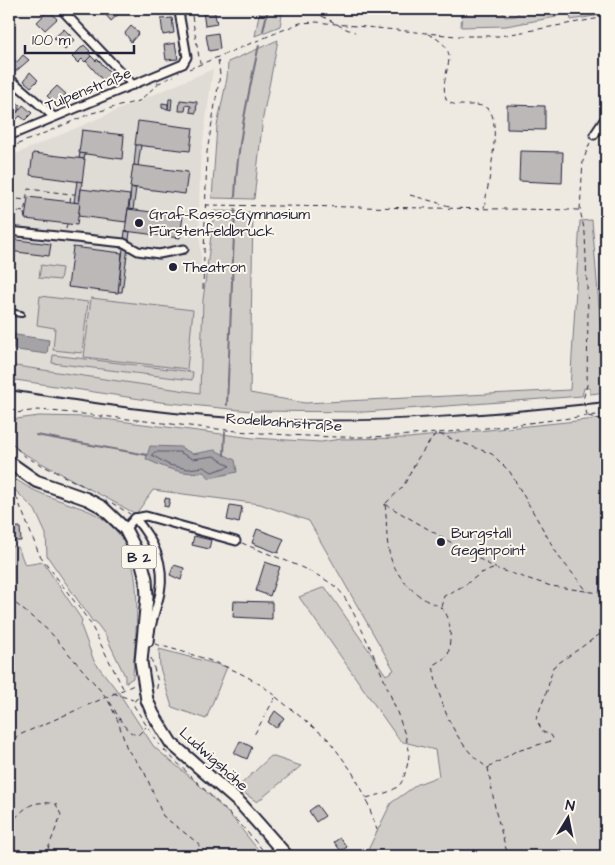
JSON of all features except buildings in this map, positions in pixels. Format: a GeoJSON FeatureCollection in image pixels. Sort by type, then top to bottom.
{"type":"FeatureCollection","features":[{"type":"Feature","properties":{"kind":"main road","name":"Ludwigshöhe"},"geometry":{"type":"LineString","coordinates":[[9,462],[36,481],[87,499],[102,507],[125,529],[141,560],[146,579],[147,596],[141,640],[143,682],[153,714],[171,743],[242,804],[287,856]]}},
{"type":"Feature","properties":{"kind":"street"},"geometry":{"type":"LineString","coordinates":[[61,9],[133,85]]}},
{"type":"Feature","properties":{"kind":"street","name":"Tulpenstraße"},"geometry":{"type":"LineString","coordinates":[[9,136],[183,64],[187,57],[178,10],[190,9]]}},
{"type":"Feature","properties":{"kind":"street"},"geometry":{"type":"LineString","coordinates":[[9,78],[54,117]]}},
{"type":"Feature","properties":{"kind":"street"},"geometry":{"type":"LineString","coordinates":[[594,135],[606,117]]}},
{"type":"Feature","properties":{"kind":"street"},"geometry":{"type":"LineString","coordinates":[[9,231],[124,243],[138,251],[159,254],[184,249]]}},
{"type":"Feature","properties":{"kind":"street"},"geometry":{"type":"LineString","coordinates":[[125,529],[135,518],[146,516],[236,541]]}},
{"type":"Feature","properties":{"kind":"street"},"geometry":{"type":"LineString","coordinates":[[135,518],[150,538],[162,567],[160,591],[152,617],[149,642]]}},
{"type":"Feature","properties":{"kind":"lane"},"geometry":{"type":"LineString","coordinates":[[9,312],[21,314]]}},
{"type":"Feature","properties":{"kind":"path"},"geometry":{"type":"LineString","coordinates":[[190,9],[200,64]]}},
{"type":"Feature","properties":{"kind":"path"},"geometry":{"type":"LineString","coordinates":[[313,13],[323,15],[342,29],[355,32]]}},
{"type":"Feature","properties":{"kind":"path"},"geometry":{"type":"LineString","coordinates":[[185,71],[300,23],[335,24],[456,36],[500,36],[606,17]]}},
{"type":"Feature","properties":{"kind":"path"},"geometry":{"type":"LineString","coordinates":[[425,32],[439,39],[446,45],[449,52],[449,64],[444,86],[447,101],[462,107],[480,106],[488,109],[492,115],[494,126],[491,164],[484,208]]}},
{"type":"Feature","properties":{"kind":"path"},"geometry":{"type":"LineString","coordinates":[[203,289],[207,152],[220,74],[218,58]]}},
{"type":"Feature","properties":{"kind":"path"},"geometry":{"type":"LineString","coordinates":[[9,148],[92,113],[139,101],[159,83],[177,75]]}},
{"type":"Feature","properties":{"kind":"path"},"geometry":{"type":"LineString","coordinates":[[153,77],[159,83]]}},
{"type":"Feature","properties":{"kind":"path"},"geometry":{"type":"LineString","coordinates":[[594,135],[583,161],[582,202],[580,210],[584,233],[588,312],[587,385],[583,400],[587,416],[606,421]]}},
{"type":"Feature","properties":{"kind":"path"},"geometry":{"type":"LineString","coordinates":[[9,198],[26,200],[28,189],[75,194]]}},
{"type":"Feature","properties":{"kind":"path"},"geometry":{"type":"LineString","coordinates":[[70,202],[71,194]]}},
{"type":"Feature","properties":{"kind":"path"},"geometry":{"type":"LineString","coordinates":[[410,194],[455,208]]}},
{"type":"Feature","properties":{"kind":"path"},"geometry":{"type":"LineString","coordinates":[[25,220],[26,203]]}},
{"type":"Feature","properties":{"kind":"path"},"geometry":{"type":"LineString","coordinates":[[205,205],[580,210]]}},
{"type":"Feature","properties":{"kind":"path"},"geometry":{"type":"LineString","coordinates":[[9,210],[24,212]]}},
{"type":"Feature","properties":{"kind":"path"},"geometry":{"type":"LineString","coordinates":[[9,225],[14,210]]}},
{"type":"Feature","properties":{"kind":"path","name":"Rodelbahnstraße"},"geometry":{"type":"LineString","coordinates":[[9,414],[38,410],[297,436],[346,437],[436,432],[606,414]]}},
{"type":"Feature","properties":{"kind":"path"},"geometry":{"type":"LineString","coordinates":[[385,504],[403,487],[418,458],[436,432],[492,454],[510,472],[559,557],[588,592]]}},
{"type":"Feature","properties":{"kind":"path"},"geometry":{"type":"LineString","coordinates":[[9,442],[26,457],[90,490]]}},
{"type":"Feature","properties":{"kind":"path"},"geometry":{"type":"LineString","coordinates":[[9,491],[17,498],[39,554],[89,621],[123,688]]}},
{"type":"Feature","properties":{"kind":"path"},"geometry":{"type":"LineString","coordinates":[[105,499],[135,518]]}},
{"type":"Feature","properties":{"kind":"path"},"geometry":{"type":"LineString","coordinates":[[385,504],[495,568],[551,586],[606,594]]}},
{"type":"Feature","properties":{"kind":"path"},"geometry":{"type":"LineString","coordinates":[[385,504],[388,552],[394,568],[424,600],[441,608]]}},
{"type":"Feature","properties":{"kind":"path"},"geometry":{"type":"LineString","coordinates":[[236,541],[316,575],[335,587],[343,596],[364,636],[402,725],[409,752],[401,782],[391,791],[366,798]]}},
{"type":"Feature","properties":{"kind":"path"},"geometry":{"type":"LineString","coordinates":[[495,568],[481,573],[465,585],[444,596],[441,608],[448,624],[450,641],[448,656],[433,665],[436,686],[442,703],[463,744],[476,760],[488,768],[508,856]]}},
{"type":"Feature","properties":{"kind":"path"},"geometry":{"type":"LineString","coordinates":[[9,598],[50,632],[107,698],[127,729],[133,734],[138,735],[146,727]]}},
{"type":"Feature","properties":{"kind":"path"},"geometry":{"type":"LineString","coordinates":[[488,768],[514,752],[551,741],[553,738],[551,735],[543,732],[536,719],[547,691],[553,667],[606,630]]}},
{"type":"Feature","properties":{"kind":"path"},"geometry":{"type":"LineString","coordinates":[[153,693],[159,686],[150,656],[149,642],[216,661],[260,683],[328,738],[351,770],[366,798],[377,830]]}},
{"type":"Feature","properties":{"kind":"path"},"geometry":{"type":"LineString","coordinates":[[9,742],[17,736],[107,698],[123,688],[143,682]]}},
{"type":"Feature","properties":{"kind":"path"},"geometry":{"type":"LineString","coordinates":[[113,693],[135,700],[139,698]]}},
{"type":"Feature","properties":{"kind":"path"},"geometry":{"type":"LineString","coordinates":[[254,735],[276,696]]}},
{"type":"Feature","properties":{"kind":"path"},"geometry":{"type":"LineString","coordinates":[[107,698],[118,721],[127,749],[144,771],[163,816],[199,844],[199,856]]}},
{"type":"Feature","properties":{"kind":"path"},"geometry":{"type":"LineString","coordinates":[[135,700],[134,706],[158,745],[241,824],[268,856]]}},
{"type":"Feature","properties":{"kind":"path"},"geometry":{"type":"LineString","coordinates":[[9,747],[17,736]]}},
{"type":"Feature","properties":{"kind":"path"},"geometry":{"type":"LineString","coordinates":[[9,825],[27,805],[43,802],[56,804],[61,815],[48,849],[48,856]]}},
{"type":"Feature","properties":{"kind":"shaded area"},"geometry":{"type":"Polygon","coordinates":[[[260,9],[283,9],[280,26],[255,36],[260,9]]]}},
{"type":"Feature","properties":{"kind":"shaded area"},"geometry":{"type":"Polygon","coordinates":[[[462,9],[502,9],[505,17],[516,16],[521,9],[565,10],[556,17],[506,26],[461,27],[462,9]]]}},
{"type":"Feature","properties":{"kind":"shaded area"},"geometry":{"type":"Polygon","coordinates":[[[569,9],[606,9],[606,14],[571,20],[569,9]]]}},
{"type":"Feature","properties":{"kind":"shaded area"},"geometry":{"type":"Polygon","coordinates":[[[278,40],[263,117],[254,199],[212,198],[217,126],[227,78],[228,62],[278,40]]]}},
{"type":"Feature","properties":{"kind":"shaded area"},"geometry":{"type":"Polygon","coordinates":[[[213,69],[200,162],[199,220],[203,300],[200,393],[9,365],[9,157],[213,69]]]}},
{"type":"Feature","properties":{"kind":"shaded area"},"geometry":{"type":"Polygon","coordinates":[[[214,211],[253,212],[250,393],[305,403],[570,390],[580,221],[592,220],[606,392],[590,394],[590,388],[584,388],[582,396],[365,412],[251,411],[160,402],[9,379],[9,365],[200,393],[203,300],[214,211]]]}},
{"type":"Feature","properties":{"kind":"shaded area"},"geometry":{"type":"Polygon","coordinates":[[[41,265],[62,268],[60,280],[39,278],[41,265]]]}},
{"type":"Feature","properties":{"kind":"shaded area"},"geometry":{"type":"Polygon","coordinates":[[[40,296],[88,302],[82,353],[53,350],[55,328],[37,325],[40,296]]]}},
{"type":"Feature","properties":{"kind":"shaded area"},"geometry":{"type":"Polygon","coordinates":[[[91,298],[193,310],[187,369],[84,357],[91,298]]]}},
{"type":"Feature","properties":{"kind":"shaded area"},"geometry":{"type":"Polygon","coordinates":[[[53,355],[193,372],[192,380],[52,363],[53,355]]]}},
{"type":"Feature","properties":{"kind":"shaded area"},"geometry":{"type":"Polygon","coordinates":[[[39,416],[88,417],[253,438],[321,442],[341,439],[409,438],[606,418],[606,856],[367,856],[367,852],[391,803],[418,784],[439,776],[435,750],[400,741],[299,597],[325,587],[386,675],[394,670],[309,521],[260,504],[153,490],[136,514],[21,452],[9,440],[9,420],[39,416]]]}},
{"type":"Feature","properties":{"kind":"shaded area"},"geometry":{"type":"Polygon","coordinates":[[[9,474],[35,491],[84,509],[106,521],[121,538],[131,559],[136,582],[137,606],[133,678],[125,683],[125,676],[106,636],[95,621],[93,622],[47,556],[46,534],[35,510],[9,484],[9,474]]]}},
{"type":"Feature","properties":{"kind":"shaded area"},"geometry":{"type":"Polygon","coordinates":[[[9,546],[18,547],[25,565],[43,562],[82,620],[81,626],[94,661],[119,693],[154,747],[196,782],[231,816],[263,856],[9,856],[9,546]]]}},
{"type":"Feature","properties":{"kind":"shaded area"},"geometry":{"type":"Polygon","coordinates":[[[159,649],[227,667],[206,719],[172,707],[160,668],[159,649]]]}},
{"type":"Feature","properties":{"kind":"shaded area"},"geometry":{"type":"Polygon","coordinates":[[[271,756],[301,766],[257,802],[237,788],[271,756]]]}},
{"type":"Feature","properties":{"kind":"water"},"geometry":{"type":"Polygon","coordinates":[[[10,334],[49,340],[47,354],[9,349],[10,334]]]}},
{"type":"Feature","properties":{"kind":"water"},"geometry":{"type":"Polygon","coordinates":[[[150,446],[180,447],[193,454],[215,450],[235,460],[237,472],[210,478],[203,472],[195,473],[173,470],[146,459],[150,446]]]}},
{"type":"Feature","properties":{"kind":"waterway"},"geometry":{"type":"LineString","coordinates":[[263,31],[268,9]]}},
{"type":"Feature","properties":{"kind":"waterway"},"geometry":{"type":"LineString","coordinates":[[235,197],[241,140],[259,45]]}},
{"type":"Feature","properties":{"kind":"waterway"},"geometry":{"type":"LineString","coordinates":[[227,405],[235,210]]}},
{"type":"Feature","properties":{"kind":"waterway"},"geometry":{"type":"LineString","coordinates":[[224,455],[225,432]]}},
{"type":"Feature","properties":{"kind":"waterway"},"geometry":{"type":"LineString","coordinates":[[36,435],[147,455]]}},
{"type":"Feature","properties":{"kind":"railway"},"geometry":{"type":"LineString","coordinates":[[9,390],[177,413],[245,419],[320,421],[443,417],[606,402]]}},
{"type":"Feature","properties":{"kind":"place","name":"Graf-Rasso-Gymnasium Fürstenfeldbruck"},"geometry":{"type":"Point","coordinates":[139,223]}},
{"type":"Feature","properties":{"kind":"place","name":"Theatron"},"geometry":{"type":"Point","coordinates":[173,267]}},
{"type":"Feature","properties":{"kind":"place","name":"Burgstall Gegenpoint"},"geometry":{"type":"Point","coordinates":[441,542]}}]}
